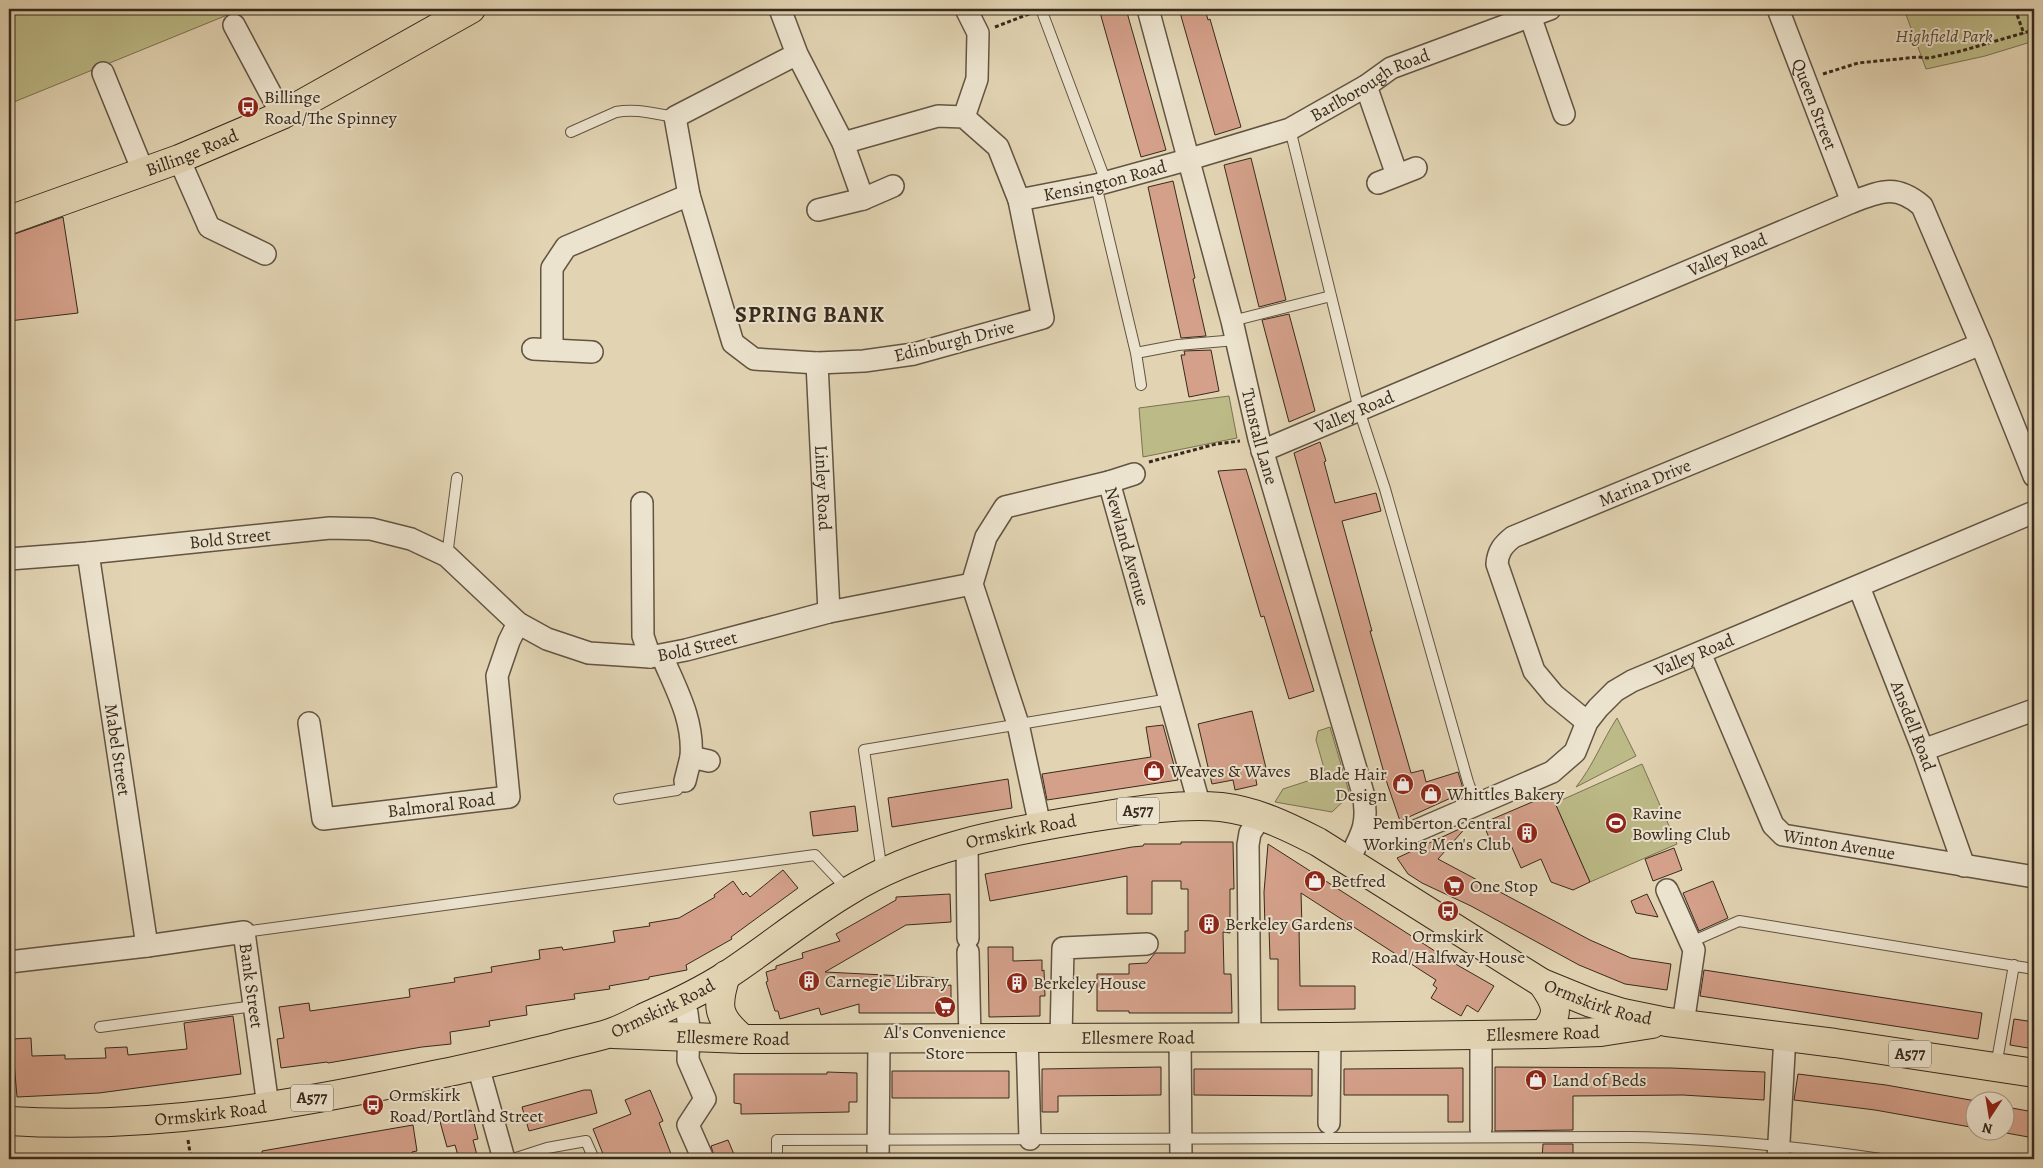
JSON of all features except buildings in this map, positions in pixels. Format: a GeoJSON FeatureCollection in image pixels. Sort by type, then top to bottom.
{"type":"FeatureCollection","features":[{"type":"Feature","properties":{"kind":"main road","name":"Billinge Road"},"geometry":{"type":"LineString","coordinates":[[9,220],[179,158],[282,115],[471,9]]}},
{"type":"Feature","properties":{"kind":"main road","name":"Ormskirk Road"},"geometry":{"type":"LineString","coordinates":[[9,1122],[76,1123],[148,1120],[268,1106],[375,1088],[478,1066],[609,1033],[681,1001],[726,976],[849,890],[911,860],[967,841],[1040,826],[1128,812],[1203,806],[1230,808],[1260,816],[1296,830],[1542,983],[1623,1013],[1675,1023],[1785,1036],[2034,1073]]}},
{"type":"Feature","properties":{"kind":"main road"},"geometry":{"type":"LineString","coordinates":[[726,976],[720,995],[720,1011],[728,1026],[743,1039]]}},
{"type":"Feature","properties":{"kind":"main road","name":"A577"},"geometry":{"type":"LineString","coordinates":[[1542,983],[1554,1004],[1555,1013],[1553,1021],[1543,1034]]}},
{"type":"Feature","properties":{"kind":"main road","name":"Ellesmere Road"},"geometry":{"type":"LineString","coordinates":[[609,1033],[689,1038],[878,1040],[1180,1036],[1250,1037],[1543,1034],[1601,1032],[1675,1023]]}},
{"type":"Feature","properties":{"kind":"street"},"geometry":{"type":"LineString","coordinates":[[780,9],[797,54],[842,144],[863,199]]}},
{"type":"Feature","properties":{"kind":"street"},"geometry":{"type":"LineString","coordinates":[[842,144],[938,116],[964,117],[978,79],[978,33],[966,9]]}},
{"type":"Feature","properties":{"kind":"street","name":"Tunstall Lane"},"geometry":{"type":"LineString","coordinates":[[1148,9],[1190,159],[1234,330],[1260,445],[1362,793],[1365,807],[1365,822],[1361,835],[1348,861]]}},
{"type":"Feature","properties":{"kind":"street","name":"Queen Street"},"geometry":{"type":"LineString","coordinates":[[1778,9],[1852,202]]}},
{"type":"Feature","properties":{"kind":"street"},"geometry":{"type":"LineString","coordinates":[[1540,12],[1564,83],[1564,114]]}},
{"type":"Feature","properties":{"kind":"street","name":"Barlborough Road"},"geometry":{"type":"LineString","coordinates":[[1190,159],[1290,129],[1366,86],[1391,68],[1540,12]]}},
{"type":"Feature","properties":{"kind":"street"},"geometry":{"type":"LineString","coordinates":[[234,25],[282,115]]}},
{"type":"Feature","properties":{"kind":"street"},"geometry":{"type":"LineString","coordinates":[[675,118],[797,54]]}},
{"type":"Feature","properties":{"kind":"street"},"geometry":{"type":"LineString","coordinates":[[103,73],[143,171]]}},
{"type":"Feature","properties":{"kind":"street"},"geometry":{"type":"LineString","coordinates":[[1366,86],[1397,175]]}},
{"type":"Feature","properties":{"kind":"street","name":"Edinburgh Drive"},"geometry":{"type":"LineString","coordinates":[[675,118],[689,195],[733,344],[754,359],[817,363],[864,361],[914,354],[1043,318],[1019,200],[998,147],[964,117]]}},
{"type":"Feature","properties":{"kind":"street"},"geometry":{"type":"LineString","coordinates":[[179,158],[209,227],[265,254]]}},
{"type":"Feature","properties":{"kind":"street","name":"Kensington Road"},"geometry":{"type":"LineString","coordinates":[[1019,200],[1101,183],[1190,159]]}},
{"type":"Feature","properties":{"kind":"street"},"geometry":{"type":"LineString","coordinates":[[818,210],[863,199],[893,186]]}},
{"type":"Feature","properties":{"kind":"street","name":"Valley Road"},"geometry":{"type":"LineString","coordinates":[[1260,445],[1359,410],[1852,202],[1878,192],[1893,190],[1912,198],[1922,206],[1981,344],[2034,476]]}},
{"type":"Feature","properties":{"kind":"street"},"geometry":{"type":"LineString","coordinates":[[592,352],[543,350],[552,268],[566,247],[689,195]]}},
{"type":"Feature","properties":{"kind":"street","name":"Marina Drive"},"geometry":{"type":"LineString","coordinates":[[1587,722],[1554,695],[1534,671],[1497,564],[1498,554],[1504,545],[1513,537],[1981,344]]}},
{"type":"Feature","properties":{"kind":"street","name":"Linley Road"},"geometry":{"type":"LineString","coordinates":[[817,363],[829,612]]}},
{"type":"Feature","properties":{"kind":"street"},"geometry":{"type":"LineString","coordinates":[[1109,482],[1134,474]]}},
{"type":"Feature","properties":{"kind":"street","name":"Newland Avenue"},"geometry":{"type":"LineString","coordinates":[[972,584],[986,537],[1005,507],[1109,482],[1197,796],[1203,806]]}},
{"type":"Feature","properties":{"kind":"street"},"geometry":{"type":"LineString","coordinates":[[642,503],[643,636],[687,714],[692,742],[700,759],[685,781]]}},
{"type":"Feature","properties":{"kind":"street","name":"Valley Road"},"geometry":{"type":"LineString","coordinates":[[1361,835],[1385,838],[1411,833],[1552,772],[1575,752],[1587,722],[1598,708],[1615,691],[1632,681],[2034,512]]}},
{"type":"Feature","properties":{"kind":"street","name":"Bold Street"},"geometry":{"type":"LineString","coordinates":[[9,558],[88,553],[330,528],[379,531],[411,539],[448,556],[518,623],[547,639],[589,653],[656,656],[829,612],[972,584]]}},
{"type":"Feature","properties":{"kind":"street","name":"Mabel Street"},"geometry":{"type":"LineString","coordinates":[[88,553],[146,946]]}},
{"type":"Feature","properties":{"kind":"street"},"geometry":{"type":"LineString","coordinates":[[972,584],[1018,724],[1040,826]]}},
{"type":"Feature","properties":{"kind":"street","name":"Ansdell Road"},"geometry":{"type":"LineString","coordinates":[[1859,587],[1923,750],[1964,866]]}},
{"type":"Feature","properties":{"kind":"street","name":"Balmoral Road"},"geometry":{"type":"LineString","coordinates":[[309,723],[323,819],[509,797],[497,676],[509,640],[518,623]]}},
{"type":"Feature","properties":{"kind":"street","name":"Winton Avenue"},"geometry":{"type":"LineString","coordinates":[[1700,653],[1773,824],[1783,835],[2034,877]]}},
{"type":"Feature","properties":{"kind":"street"},"geometry":{"type":"LineString","coordinates":[[1923,750],[2034,710]]}},
{"type":"Feature","properties":{"kind":"street"},"geometry":{"type":"LineString","coordinates":[[1250,1037],[1248,845],[1250,833],[1260,816]]}},
{"type":"Feature","properties":{"kind":"street"},"geometry":{"type":"LineString","coordinates":[[967,841],[970,1039]]}},
{"type":"Feature","properties":{"kind":"street"},"geometry":{"type":"LineString","coordinates":[[1667,890],[1694,950],[1675,1023]]}},
{"type":"Feature","properties":{"kind":"street","name":"Bank Street"},"geometry":{"type":"LineString","coordinates":[[9,962],[244,932],[268,1106]]}},
{"type":"Feature","properties":{"kind":"street"},"geometry":{"type":"LineString","coordinates":[[1061,1038],[1063,948],[1147,944]]}},
{"type":"Feature","properties":{"kind":"street"},"geometry":{"type":"LineString","coordinates":[[681,1001],[687,1013],[688,1060],[705,1099],[688,1126],[703,1159]]}},
{"type":"Feature","properties":{"kind":"street"},"geometry":{"type":"LineString","coordinates":[[1481,1034],[1481,1129]]}},
{"type":"Feature","properties":{"kind":"street"},"geometry":{"type":"LineString","coordinates":[[1180,1036],[1181,1149]]}},
{"type":"Feature","properties":{"kind":"street"},"geometry":{"type":"LineString","coordinates":[[1329,1123],[1330,1036]]}},
{"type":"Feature","properties":{"kind":"street"},"geometry":{"type":"LineString","coordinates":[[1779,1152],[1785,1036]]}},
{"type":"Feature","properties":{"kind":"street"},"geometry":{"type":"LineString","coordinates":[[1027,1038],[1030,1139]]}},
{"type":"Feature","properties":{"kind":"street"},"geometry":{"type":"LineString","coordinates":[[878,1040],[878,1149]]}},
{"type":"Feature","properties":{"kind":"street"},"geometry":{"type":"LineString","coordinates":[[478,1066],[504,1159]]}},
{"type":"Feature","properties":{"kind":"lane"},"geometry":{"type":"LineString","coordinates":[[1041,9],[1101,183],[1141,385]]}},
{"type":"Feature","properties":{"kind":"lane"},"geometry":{"type":"LineString","coordinates":[[571,132],[624,110],[634,110],[675,118]]}},
{"type":"Feature","properties":{"kind":"lane"},"geometry":{"type":"LineString","coordinates":[[1290,129],[1359,410],[1385,489],[1468,782],[1476,804]]}},
{"type":"Feature","properties":{"kind":"lane"},"geometry":{"type":"LineString","coordinates":[[1136,353],[1178,345],[1234,330],[1332,296]]}},
{"type":"Feature","properties":{"kind":"lane"},"geometry":{"type":"LineString","coordinates":[[448,556],[458,478]]}},
{"type":"Feature","properties":{"kind":"lane"},"geometry":{"type":"LineString","coordinates":[[882,873],[864,750],[1170,699]]}},
{"type":"Feature","properties":{"kind":"lane"},"geometry":{"type":"LineString","coordinates":[[619,799],[677,790],[685,781]]}},
{"type":"Feature","properties":{"kind":"lane"},"geometry":{"type":"LineString","coordinates":[[244,932],[815,855],[849,890]]}},
{"type":"Feature","properties":{"kind":"lane"},"geometry":{"type":"LineString","coordinates":[[1691,942],[1739,921],[2034,969]]}},
{"type":"Feature","properties":{"kind":"lane"},"geometry":{"type":"LineString","coordinates":[[1996,1066],[2014,966]]}},
{"type":"Feature","properties":{"kind":"lane"},"geometry":{"type":"LineString","coordinates":[[100,1027],[254,1006]]}},
{"type":"Feature","properties":{"kind":"lane"},"geometry":{"type":"LineString","coordinates":[[777,1159],[778,1140],[878,1149],[1030,1139],[1181,1149],[1671,1137],[1779,1152],[1881,1159]]}},
{"type":"Feature","properties":{"kind":"lane"},"geometry":{"type":"LineString","coordinates":[[513,1159],[547,1148],[586,1141],[594,1159]]}},
{"type":"Feature","properties":{"kind":"path"},"geometry":{"type":"LineString","coordinates":[[978,33],[1041,9]]}},
{"type":"Feature","properties":{"kind":"path"},"geometry":{"type":"LineString","coordinates":[[2015,9],[2024,34]]}},
{"type":"Feature","properties":{"kind":"path"},"geometry":{"type":"LineString","coordinates":[[1806,80],[1858,63],[1929,58],[2034,30]]}},
{"type":"Feature","properties":{"kind":"path"},"geometry":{"type":"LineString","coordinates":[[1134,474],[1143,464],[1151,461],[1216,444],[1260,445]]}},
{"type":"Feature","properties":{"kind":"path"},"geometry":{"type":"LineString","coordinates":[[186,1133],[191,1159]]}},
{"type":"Feature","properties":{"kind":"green space"},"geometry":{"type":"Polygon","coordinates":[[[9,9],[242,9],[9,104],[9,9]]]}},
{"type":"Feature","properties":{"kind":"green space","name":"Highfield Park"},"geometry":{"type":"Polygon","coordinates":[[[1904,9],[2034,9],[2034,41],[1985,56],[1926,69],[1904,9]]]}},
{"type":"Feature","properties":{"kind":"green space"},"geometry":{"type":"Polygon","coordinates":[[[1229,396],[1237,438],[1143,457],[1139,408],[1229,396]]]}},
{"type":"Feature","properties":{"kind":"green space"},"geometry":{"type":"Polygon","coordinates":[[[1617,718],[1636,756],[1576,787],[1587,771],[1617,718]]]}},
{"type":"Feature","properties":{"kind":"green space"},"geometry":{"type":"Polygon","coordinates":[[[1330,727],[1350,795],[1332,812],[1275,802],[1283,789],[1326,775],[1316,740],[1318,731],[1330,727]]]}},
{"type":"Feature","properties":{"kind":"green space","name":"Ravine Bowling Club"},"geometry":{"type":"Polygon","coordinates":[[[1642,764],[1677,844],[1590,882],[1555,803],[1642,764]]]}},
{"type":"Feature","properties":{"kind":"place","name":"Billinge Road/The Spinney"},"geometry":{"type":"Point","coordinates":[248,107]}},
{"type":"Feature","properties":{"kind":"place","name":"Weaves & Waves"},"geometry":{"type":"Point","coordinates":[1154,771]}},
{"type":"Feature","properties":{"kind":"place","name":"Blade Hair Design"},"geometry":{"type":"Point","coordinates":[1403,784]}},
{"type":"Feature","properties":{"kind":"place","name":"Whittles Bakery"},"geometry":{"type":"Point","coordinates":[1431,794]}},
{"type":"Feature","properties":{"kind":"place","name":"Ravine Bowling Club"},"geometry":{"type":"Point","coordinates":[1616,823]}},
{"type":"Feature","properties":{"kind":"place","name":"Pemberton Central Working Men's Club"},"geometry":{"type":"Point","coordinates":[1527,833]}},
{"type":"Feature","properties":{"kind":"place","name":"Betfred"},"geometry":{"type":"Point","coordinates":[1315,881]}},
{"type":"Feature","properties":{"kind":"place","name":"One Stop"},"geometry":{"type":"Point","coordinates":[1454,886]}},
{"type":"Feature","properties":{"kind":"place","name":"Ormskirk Road/Halfway House"},"geometry":{"type":"Point","coordinates":[1448,911]}},
{"type":"Feature","properties":{"kind":"place","name":"Berkeley Gardens"},"geometry":{"type":"Point","coordinates":[1209,924]}},
{"type":"Feature","properties":{"kind":"place","name":"Carnegie Library"},"geometry":{"type":"Point","coordinates":[809,981]}},
{"type":"Feature","properties":{"kind":"place","name":"Berkeley House"},"geometry":{"type":"Point","coordinates":[1017,983]}},
{"type":"Feature","properties":{"kind":"place","name":"Al's Convenience Store"},"geometry":{"type":"Point","coordinates":[945,1007]}},
{"type":"Feature","properties":{"kind":"place","name":"Land of Beds"},"geometry":{"type":"Point","coordinates":[1536,1080]}},
{"type":"Feature","properties":{"kind":"place","name":"Ormskirk Road/Portland Street"},"geometry":{"type":"Point","coordinates":[373,1105]}},
{"type":"Feature","properties":{"kind":"district","name":"SPRING BANK"},"geometry":{"type":"Point","coordinates":[810,315]}}]}
